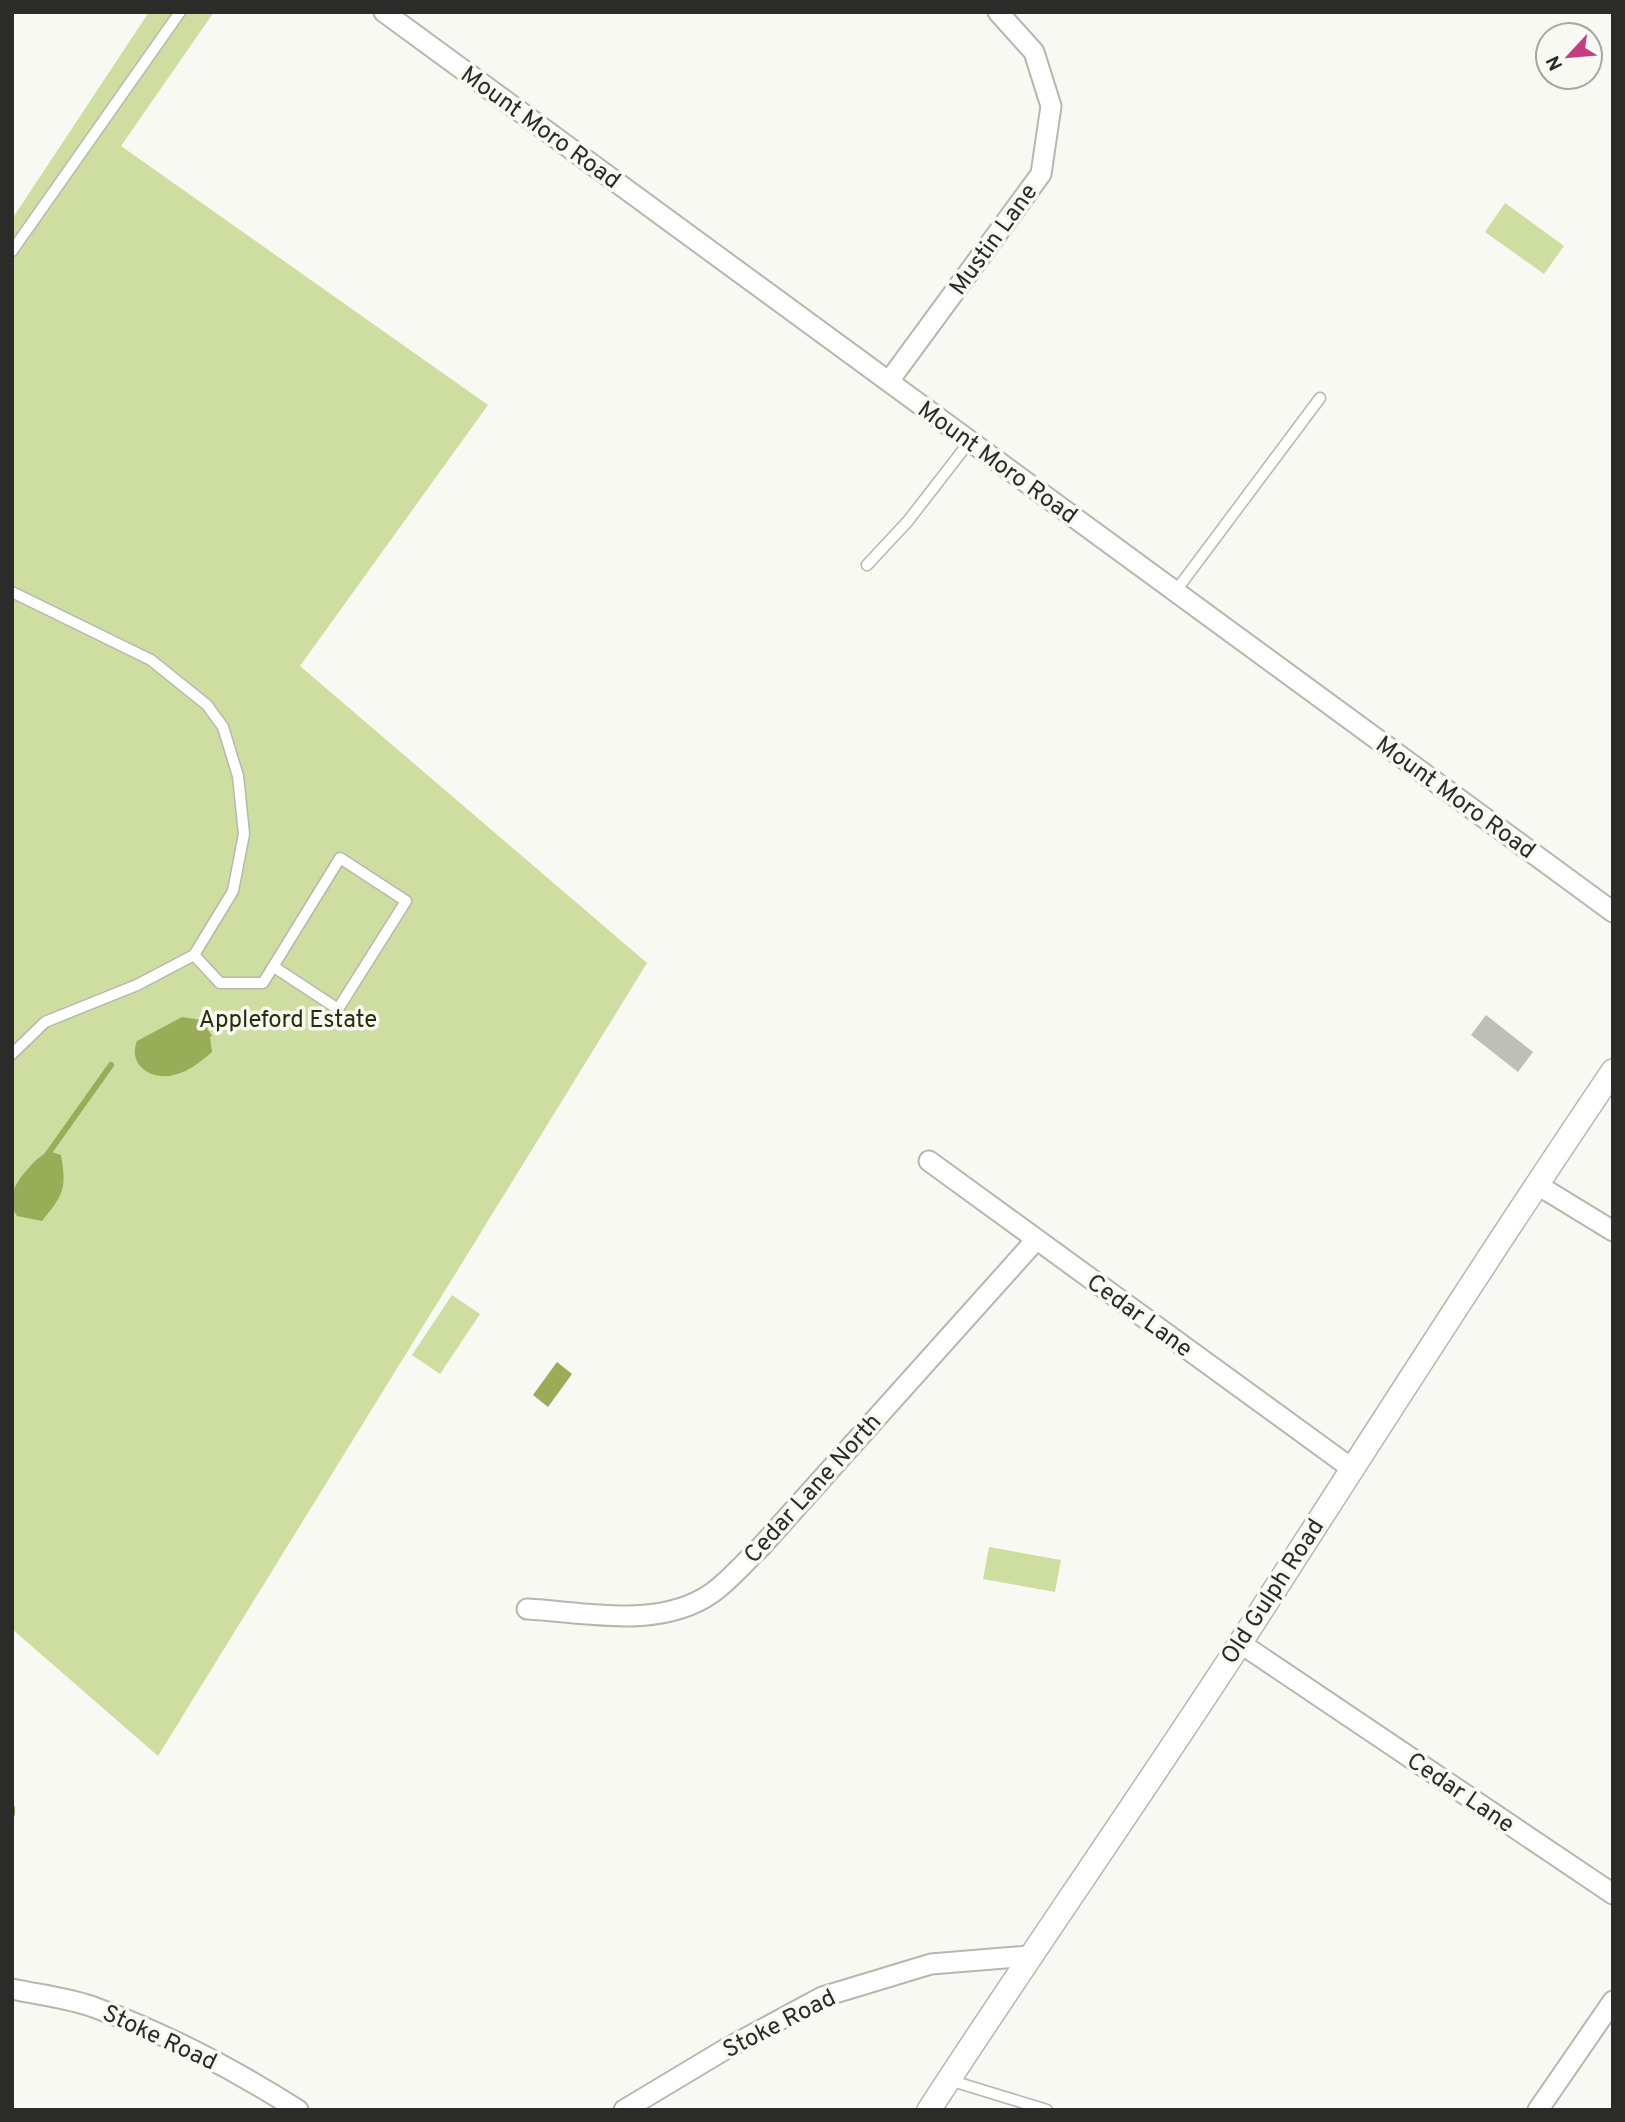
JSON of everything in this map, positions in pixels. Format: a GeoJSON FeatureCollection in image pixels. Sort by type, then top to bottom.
{"type":"FeatureCollection","features":[{"type":"Feature","properties":{"kind":"street","name":"Mount Moro Road"},"geometry":{"type":"LineString","coordinates":[[384,12],[1613,912]]}},
{"type":"Feature","properties":{"kind":"street","name":"Mustin Lane"},"geometry":{"type":"LineString","coordinates":[[889,381],[1041,174],[1051,106],[1034,52],[998,12]]}},
{"type":"Feature","properties":{"kind":"street","name":"Old Gulph Road"},"geometry":{"type":"LineString","coordinates":[[929,2110],[1029,1956],[1240,1643],[1351,1468],[1613,1070]]}},
{"type":"Feature","properties":{"kind":"street","name":"Cedar Lane"},"geometry":{"type":"LineString","coordinates":[[929,1161],[1351,1468]]}},
{"type":"Feature","properties":{"kind":"street"},"geometry":{"type":"LineString","coordinates":[[1536,1184],[1613,1231]]}},
{"type":"Feature","properties":{"kind":"street","name":"Cedar Lane North"},"geometry":{"type":"LineString","coordinates":[[527,1609],[616,1616],[659,1614],[691,1605],[713,1593],[759,1549],[1036,1240]]}},
{"type":"Feature","properties":{"kind":"street","name":"Cedar Lane"},"geometry":{"type":"LineString","coordinates":[[1240,1643],[1613,1894]]}},
{"type":"Feature","properties":{"kind":"street","name":"Stoke Road"},"geometry":{"type":"LineString","coordinates":[[624,2110],[724,2050],[822,1997],[931,1964],[1029,1956]]}},
{"type":"Feature","properties":{"kind":"street","name":"Stoke Road"},"geometry":{"type":"LineString","coordinates":[[12,1989],[94,2007],[194,2051],[255,2082],[298,2110]]}},
{"type":"Feature","properties":{"kind":"street"},"geometry":{"type":"LineString","coordinates":[[1538,2110],[1613,2001]]}},
{"type":"Feature","properties":{"kind":"lane"},"geometry":{"type":"LineString","coordinates":[[12,251],[180,12]]}},
{"type":"Feature","properties":{"kind":"lane"},"geometry":{"type":"LineString","coordinates":[[1175,592],[1320,398]]}},
{"type":"Feature","properties":{"kind":"lane"},"geometry":{"type":"LineString","coordinates":[[867,565],[908,521],[970,441]]}},
{"type":"Feature","properties":{"kind":"lane"},"geometry":{"type":"LineString","coordinates":[[12,592],[152,660],[207,705],[223,727],[238,776],[244,834],[233,891],[194,955],[137,985],[45,1022],[12,1054]]}},
{"type":"Feature","properties":{"kind":"lane"},"geometry":{"type":"LineString","coordinates":[[194,955],[220,983],[263,983],[340,858],[406,901],[338,1009],[274,967]]}},
{"type":"Feature","properties":{"kind":"lane"},"geometry":{"type":"LineString","coordinates":[[948,2080],[1047,2110]]}},
{"type":"Feature","properties":{"kind":"green space","name":"Appleford Estate"},"geometry":{"type":"Polygon","coordinates":[[[149,12],[214,12],[121,146],[488,405],[300,666],[647,963],[158,1756],[12,1629],[12,219],[149,12]]]}},
{"type":"Feature","properties":{"kind":"green space"},"geometry":{"type":"Polygon","coordinates":[[[1505,203],[1564,246],[1544,274],[1485,232],[1505,203]]]}},
{"type":"Feature","properties":{"kind":"green space"},"geometry":{"type":"Polygon","coordinates":[[[452,1295],[480,1314],[440,1374],[412,1355],[452,1295]]]}},
{"type":"Feature","properties":{"kind":"green space"},"geometry":{"type":"Polygon","coordinates":[[[989,1547],[1061,1560],[1055,1592],[983,1579],[989,1547]]]}},
{"type":"Feature","properties":{"kind":"shaded area"},"geometry":{"type":"Polygon","coordinates":[[[182,1017],[202,1020],[212,1036],[212,1052],[190,1069],[180,1073],[158,1076],[150,1073],[135,1057],[137,1041],[182,1017]]]}},
{"type":"Feature","properties":{"kind":"shaded area"},"geometry":{"type":"Polygon","coordinates":[[[49,1151],[61,1155],[64,1176],[59,1198],[42,1221],[17,1216],[12,1203],[14,1188],[33,1164],[49,1151]]]}},
{"type":"Feature","properties":{"kind":"shaded area"},"geometry":{"type":"Polygon","coordinates":[[[557,1362],[572,1374],[548,1407],[533,1395],[557,1362]]]}},
{"type":"Feature","properties":{"kind":"building"},"geometry":{"type":"Polygon","coordinates":[[[1486,1015],[1533,1052],[1518,1072],[1471,1035],[1486,1015]]]}},
{"type":"Feature","properties":{"kind":"waterway"},"geometry":{"type":"LineString","coordinates":[[45,1158],[111,1065]]}},
{"type":"Feature","properties":{"kind":"waterway"},"geometry":{"type":"LineString","coordinates":[[12,1808],[12,1814]]}}]}
